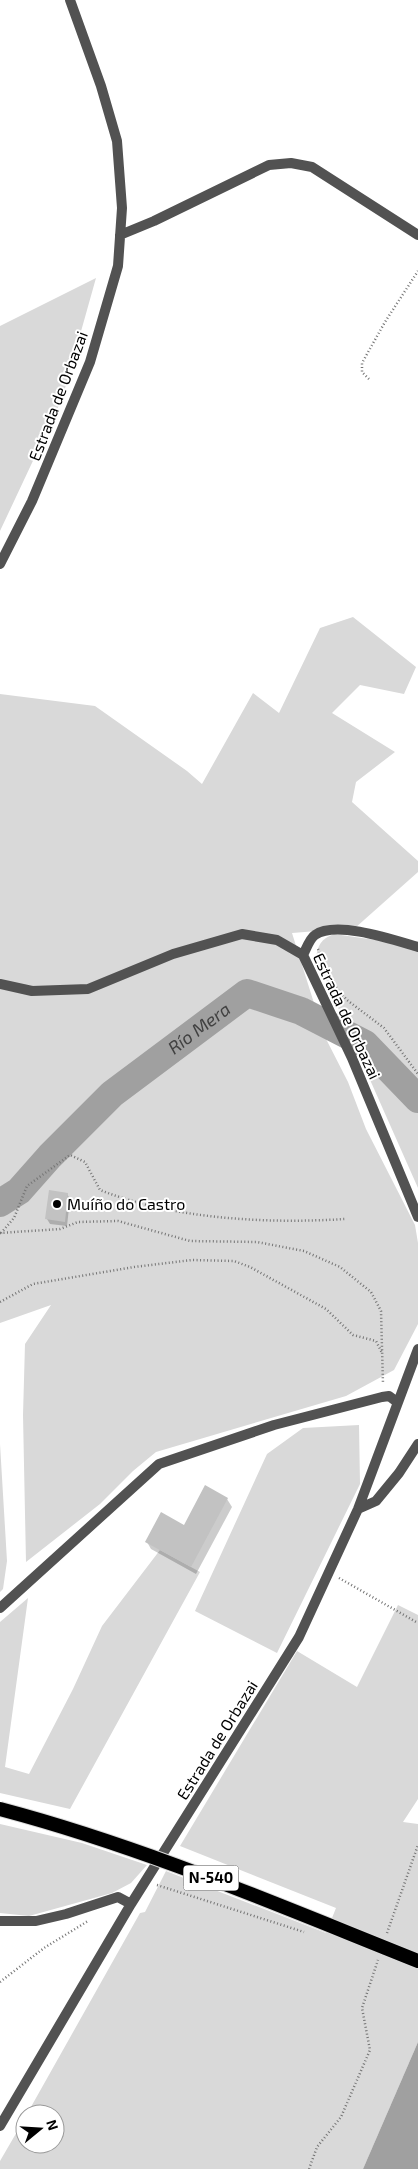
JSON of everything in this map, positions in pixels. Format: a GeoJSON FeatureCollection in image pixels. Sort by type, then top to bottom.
{"type":"FeatureCollection","features":[{"type":"Feature","properties":{"kind":"highway","name":"N-540"},"geometry":{"type":"LineString","coordinates":[[0,1809],[41,1819],[207,1876],[418,1961]]}},
{"type":"Feature","properties":{"kind":"street","name":"Estrada de Orbazai"},"geometry":{"type":"LineString","coordinates":[[0,564],[32,501],[90,362],[118,266],[122,208],[116,141],[102,86],[70,0]]}},
{"type":"Feature","properties":{"kind":"street"},"geometry":{"type":"LineString","coordinates":[[120,235],[154,221],[269,165],[291,163],[312,167],[418,235]]}},
{"type":"Feature","properties":{"kind":"street"},"geometry":{"type":"LineString","coordinates":[[303,955],[313,935],[327,929],[384,936],[418,947]]}},
{"type":"Feature","properties":{"kind":"street","name":"Estrada de Orbazai"},"geometry":{"type":"LineString","coordinates":[[0,984],[32,991],[88,988],[173,954],[242,934],[277,940],[303,955],[352,1058],[418,1217]]}},
{"type":"Feature","properties":{"kind":"street","name":"Estrada de Orbazai"},"geometry":{"type":"LineString","coordinates":[[0,2126],[131,1904],[299,1637],[358,1509],[418,1350]]}},
{"type":"Feature","properties":{"kind":"street"},"geometry":{"type":"LineString","coordinates":[[0,1608],[159,1464],[274,1425],[382,1397],[389,1396],[398,1402]]}},
{"type":"Feature","properties":{"kind":"street"},"geometry":{"type":"LineString","coordinates":[[358,1509],[376,1501],[399,1473],[418,1444]]}},
{"type":"Feature","properties":{"kind":"street"},"geometry":{"type":"LineString","coordinates":[[0,1921],[36,1921],[66,1914],[118,1897],[131,1904]]}},
{"type":"Feature","properties":{"kind":"path"},"geometry":{"type":"LineString","coordinates":[[369,379],[362,372],[362,363],[385,322],[418,271]]}},
{"type":"Feature","properties":{"kind":"path"},"geometry":{"type":"LineString","coordinates":[[310,941],[320,952],[337,989],[347,1000],[384,1028],[418,1074]]}},
{"type":"Feature","properties":{"kind":"path"},"geometry":{"type":"LineString","coordinates":[[0,1233],[14,1218],[27,1186],[70,1155],[85,1162],[100,1190],[130,1202],[182,1212],[242,1218],[322,1221],[345,1219]]}},
{"type":"Feature","properties":{"kind":"path"},"geometry":{"type":"LineString","coordinates":[[0,1233],[60,1229],[78,1222],[118,1221],[190,1241],[257,1242],[304,1251],[340,1267],[370,1290],[381,1310],[382,1397]]}},
{"type":"Feature","properties":{"kind":"path"},"geometry":{"type":"LineString","coordinates":[[0,1302],[33,1284],[192,1260],[234,1261],[250,1267],[326,1309],[353,1335],[376,1341],[383,1355]]}},
{"type":"Feature","properties":{"kind":"path"},"geometry":{"type":"LineString","coordinates":[[329,1572],[418,1623]]}},
{"type":"Feature","properties":{"kind":"path"},"geometry":{"type":"LineString","coordinates":[[386,1936],[418,1845]]}},
{"type":"Feature","properties":{"kind":"path"},"geometry":{"type":"LineString","coordinates":[[146,1880],[307,1933]]}},
{"type":"Feature","properties":{"kind":"path"},"geometry":{"type":"LineString","coordinates":[[0,1982],[44,1948],[100,1911],[100,1903]]}},
{"type":"Feature","properties":{"kind":"path"},"geometry":{"type":"LineString","coordinates":[[309,2169],[317,2147],[342,2116],[370,2050],[362,2008],[380,1953]]}},
{"type":"Feature","properties":{"kind":"shaded area"},"geometry":{"type":"Polygon","coordinates":[[[96,278],[62,399],[0,531],[0,326],[96,278]]]}},
{"type":"Feature","properties":{"kind":"shaded area"},"geometry":{"type":"Polygon","coordinates":[[[353,617],[416,667],[404,694],[360,685],[332,713],[395,752],[356,782],[352,802],[418,861],[418,872],[355,928],[292,933],[324,1035],[348,1082],[366,1129],[415,1225],[418,1243],[418,1324],[394,1370],[346,1396],[156,1452],[133,1471],[100,1504],[26,1562],[23,1415],[25,1344],[51,1305],[0,1323],[0,694],[95,706],[187,771],[202,784],[253,693],[279,713],[320,628],[353,617]]]}},
{"type":"Feature","properties":{"kind":"shaded area"},"geometry":{"type":"Polygon","coordinates":[[[334,934],[383,941],[418,951],[418,1188],[316,958],[321,943],[334,934]]]}},
{"type":"Feature","properties":{"kind":"shaded area"},"geometry":{"type":"Polygon","coordinates":[[[359,1425],[360,1484],[277,1653],[195,1611],[267,1454],[303,1428],[359,1425]]]}},
{"type":"Feature","properties":{"kind":"shaded area"},"geometry":{"type":"Polygon","coordinates":[[[0,1444],[7,1561],[3,1589],[0,1592],[0,1444]]]}},
{"type":"Feature","properties":{"kind":"shaded area"},"geometry":{"type":"Polygon","coordinates":[[[160,1550],[200,1572],[70,1809],[0,1793],[0,1622],[28,1598],[5,1767],[29,1774],[73,1689],[102,1626],[160,1550]]]}},
{"type":"Feature","properties":{"kind":"shaded area"},"geometry":{"type":"Polygon","coordinates":[[[398,1605],[418,1615],[418,1799],[403,1822],[418,1824],[418,2042],[363,2169],[0,2169],[0,2161],[15,2135],[15,2154],[65,2154],[65,2104],[33,2104],[140,1913],[145,1912],[166,1871],[326,1933],[336,1908],[180,1846],[297,1651],[357,1687],[398,1605]]]}},
{"type":"Feature","properties":{"kind":"shaded area"},"geometry":{"type":"Polygon","coordinates":[[[0,1824],[82,1843],[147,1865],[131,1883],[112,1893],[29,1916],[0,1913],[0,1824]]]}},
{"type":"Feature","properties":{"kind":"shaded area"},"geometry":{"type":"Polygon","coordinates":[[[418,2042],[418,2169],[363,2169],[418,2042]]]}},
{"type":"Feature","properties":{"kind":"building","name":"Muíño do Castro"},"geometry":{"type":"Polygon","coordinates":[[[49,1190],[68,1193],[65,1222],[45,1219],[49,1190]]]}},
{"type":"Feature","properties":{"kind":"building"},"geometry":{"type":"Polygon","coordinates":[[[205,1485],[228,1498],[191,1567],[145,1542],[161,1512],[184,1525],[205,1485]]]}},
{"type":"Feature","properties":{"kind":"waterway","name":"Río Mera"},"geometry":{"type":"LineString","coordinates":[[0,1203],[19,1191],[50,1156],[112,1094],[247,993],[301,1011],[365,1044],[418,1099]]}},
{"type":"Feature","properties":{"kind":"place","name":"Muíño do Castro"},"geometry":{"type":"Point","coordinates":[57,1204]}}]}
